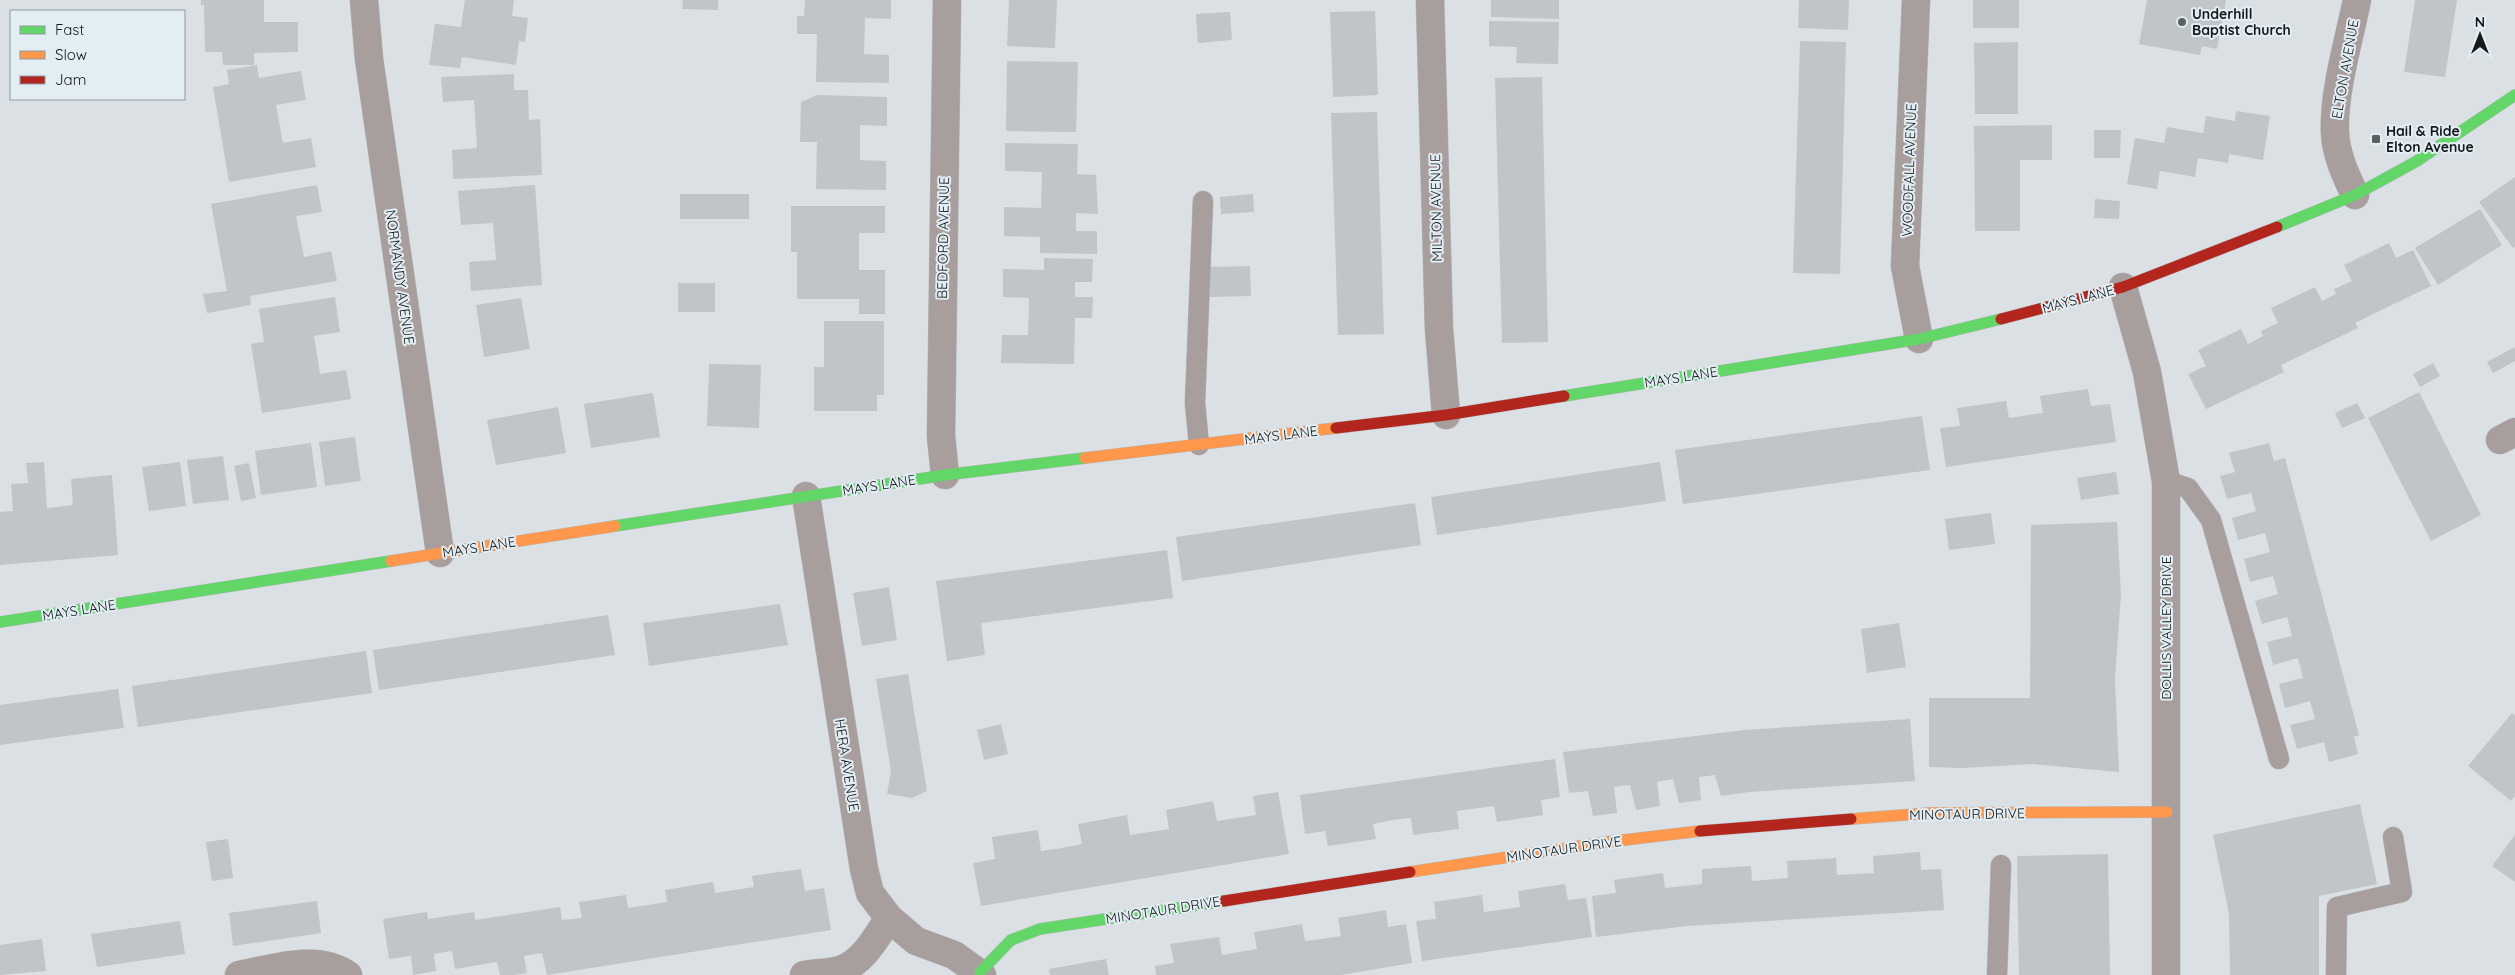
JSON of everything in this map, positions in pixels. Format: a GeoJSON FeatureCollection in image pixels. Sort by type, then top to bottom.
{"type":"FeatureCollection","features":[{"type":"Feature","properties":{"kind":"street","name":"NORMANDY AVENUE"},"geometry":{"type":"LineString","coordinates":[[364,0],[369,59],[440,553]]}},
{"type":"Feature","properties":{"kind":"street","name":"BEDFORD AVENUE"},"geometry":{"type":"LineString","coordinates":[[945,475],[941,436],[947,0]]}},
{"type":"Feature","properties":{"kind":"street","name":"MILTON AVENUE"},"geometry":{"type":"LineString","coordinates":[[1430,0],[1439,329],[1446,415]]}},
{"type":"Feature","properties":{"kind":"street","name":"WOODFALL AVENUE"},"geometry":{"type":"LineString","coordinates":[[1916,0],[1905,266],[1919,339]]}},
{"type":"Feature","properties":{"kind":"street","name":"ELTON AVENUE"},"geometry":{"type":"LineString","coordinates":[[2355,196],[2341,165],[2335,134],[2337,103],[2357,0]]}},
{"type":"Feature","properties":{"kind":"street","name":"MAYS LANE"},"geometry":{"type":"LineString","coordinates":[[0,622],[945,475],[1446,415],[1919,339],[2122,287],[2355,196],[2417,162],[2515,95]]}},
{"type":"Feature","properties":{"kind":"street","name":"DOLLIS VALLEY DRIVE"},"geometry":{"type":"LineString","coordinates":[[2122,287],[2147,372],[2166,480],[2166,975]]}},
{"type":"Feature","properties":{"kind":"street","name":"HERA AVENUE"},"geometry":{"type":"LineString","coordinates":[[806,496],[864,870],[870,893],[888,918],[916,940],[954,955],[981,974]]}},
{"type":"Feature","properties":{"kind":"street","name":"MINOTAUR DRIVE"},"geometry":{"type":"LineString","coordinates":[[981,974],[1011,940],[1040,929],[1607,842],[1698,831],[1930,813],[2167,812]]}},
{"type":"Feature","properties":{"kind":"street"},"geometry":{"type":"LineString","coordinates":[[815,974],[840,970],[853,962],[869,948],[888,918]]}},
{"type":"Feature","properties":{"kind":"street"},"geometry":{"type":"LineString","coordinates":[[238,975],[311,963],[326,964],[348,975]]}},
{"type":"Feature","properties":{"kind":"lane"},"geometry":{"type":"LineString","coordinates":[[1199,445],[1196,403],[1203,201]]}},
{"type":"Feature","properties":{"kind":"lane"},"geometry":{"type":"LineString","coordinates":[[2166,480],[2188,488],[2211,520],[2279,759]]}},
{"type":"Feature","properties":{"kind":"lane"},"geometry":{"type":"LineString","coordinates":[[2336,975],[2337,907],[2402,892],[2393,837]]}},
{"type":"Feature","properties":{"kind":"lane"},"geometry":{"type":"LineString","coordinates":[[1997,975],[2001,865]]}},
{"type":"Feature","properties":{"kind":"building"},"geometry":{"type":"Polygon","coordinates":[[[201,0],[264,0],[264,22],[298,22],[298,52],[254,53],[254,65],[223,65],[222,52],[205,52],[204,5],[201,5],[201,0]]]}},
{"type":"Feature","properties":{"kind":"building"},"geometry":{"type":"Polygon","coordinates":[[[465,0],[514,0],[512,16],[528,18],[525,42],[519,41],[516,65],[462,57],[460,68],[429,65],[435,24],[461,27],[465,0]]]}},
{"type":"Feature","properties":{"kind":"building"},"geometry":{"type":"Polygon","coordinates":[[[683,0],[718,0],[718,10],[682,9],[683,0]]]}},
{"type":"Feature","properties":{"kind":"building"},"geometry":{"type":"Polygon","coordinates":[[[805,0],[891,0],[891,19],[865,18],[864,54],[889,55],[889,83],[816,82],[817,34],[797,34],[797,16],[804,16],[805,0]]]}},
{"type":"Feature","properties":{"kind":"building"},"geometry":{"type":"Polygon","coordinates":[[[1009,0],[1057,0],[1055,48],[1007,46],[1009,0]]]}},
{"type":"Feature","properties":{"kind":"building"},"geometry":{"type":"Polygon","coordinates":[[[1491,0],[1559,0],[1559,19],[1491,17],[1491,0]]]}},
{"type":"Feature","properties":{"kind":"building"},"geometry":{"type":"Polygon","coordinates":[[[1799,0],[1849,0],[1848,30],[1798,28],[1799,0]]]}},
{"type":"Feature","properties":{"kind":"building"},"geometry":{"type":"Polygon","coordinates":[[[1973,0],[2019,0],[2019,28],[1973,28],[1973,0]]]}},
{"type":"Feature","properties":{"kind":"building","name":"Underhill Baptist Church"},"geometry":{"type":"Polygon","coordinates":[[[2147,0],[2226,0],[2217,49],[2202,46],[2200,55],[2139,44],[2147,0]]]}},
{"type":"Feature","properties":{"kind":"building"},"geometry":{"type":"Polygon","coordinates":[[[2415,0],[2457,0],[2445,77],[2404,72],[2415,0]]]}},
{"type":"Feature","properties":{"kind":"building"},"geometry":{"type":"Polygon","coordinates":[[[1375,11],[1378,95],[1333,97],[1330,12],[1375,11]]]}},
{"type":"Feature","properties":{"kind":"building"},"geometry":{"type":"Polygon","coordinates":[[[1230,12],[1232,40],[1198,43],[1196,14],[1230,12]]]}},
{"type":"Feature","properties":{"kind":"building"},"geometry":{"type":"Polygon","coordinates":[[[1489,21],[1559,22],[1558,64],[1516,63],[1517,47],[1489,46],[1489,21]]]}},
{"type":"Feature","properties":{"kind":"building"},"geometry":{"type":"Polygon","coordinates":[[[1800,41],[1846,42],[1840,274],[1793,273],[1800,41]]]}},
{"type":"Feature","properties":{"kind":"building"},"geometry":{"type":"Polygon","coordinates":[[[2018,42],[2018,114],[1975,114],[1974,43],[2018,42]]]}},
{"type":"Feature","properties":{"kind":"building"},"geometry":{"type":"Polygon","coordinates":[[[1007,61],[1078,62],[1076,132],[1006,131],[1007,61]]]}},
{"type":"Feature","properties":{"kind":"building"},"geometry":{"type":"Polygon","coordinates":[[[257,65],[259,78],[301,71],[306,100],[276,105],[283,143],[311,138],[316,167],[229,182],[213,87],[229,84],[227,70],[257,65]]]}},
{"type":"Feature","properties":{"kind":"building"},"geometry":{"type":"Polygon","coordinates":[[[514,74],[514,90],[528,90],[529,120],[540,119],[542,175],[453,179],[452,150],[477,148],[474,100],[443,102],[441,77],[514,74]]]}},
{"type":"Feature","properties":{"kind":"building"},"geometry":{"type":"Polygon","coordinates":[[[1542,77],[1548,342],[1502,343],[1495,78],[1542,77]]]}},
{"type":"Feature","properties":{"kind":"building"},"geometry":{"type":"Polygon","coordinates":[[[817,95],[887,97],[887,126],[860,125],[860,160],[886,161],[886,190],[816,189],[817,142],[800,142],[801,102],[817,95]]]}},
{"type":"Feature","properties":{"kind":"building"},"geometry":{"type":"Polygon","coordinates":[[[2236,111],[2270,116],[2263,160],[2229,154],[2228,163],[2198,158],[2195,177],[2160,171],[2157,189],[2127,184],[2135,138],[2164,143],[2167,127],[2203,133],[2206,116],[2235,121],[2236,111]]]}},
{"type":"Feature","properties":{"kind":"building"},"geometry":{"type":"Polygon","coordinates":[[[1377,112],[1384,334],[1338,335],[1331,113],[1377,112]]]}},
{"type":"Feature","properties":{"kind":"building"},"geometry":{"type":"Polygon","coordinates":[[[2052,125],[2052,160],[2020,160],[2020,231],[1975,231],[1974,126],[2052,125]]]}},
{"type":"Feature","properties":{"kind":"building"},"geometry":{"type":"Polygon","coordinates":[[[2094,130],[2121,130],[2120,158],[2094,158],[2094,130]]]}},
{"type":"Feature","properties":{"kind":"building"},"geometry":{"type":"Polygon","coordinates":[[[1005,143],[1078,144],[1077,174],[1096,175],[1098,214],[1076,213],[1076,231],[1097,231],[1097,254],[1040,253],[1040,237],[1004,236],[1004,207],[1041,208],[1042,172],[1005,171],[1005,143]]]}},
{"type":"Feature","properties":{"kind":"building"},"geometry":{"type":"Polygon","coordinates":[[[2515,177],[2515,246],[2513,248],[2479,202],[2515,177]]]}},
{"type":"Feature","properties":{"kind":"building"},"geometry":{"type":"Polygon","coordinates":[[[317,185],[322,212],[296,216],[304,257],[331,251],[337,281],[250,296],[251,305],[207,313],[203,294],[227,291],[211,204],[317,185]]]}},
{"type":"Feature","properties":{"kind":"building"},"geometry":{"type":"Polygon","coordinates":[[[535,185],[542,285],[471,291],[469,262],[496,260],[493,223],[461,225],[458,191],[535,185]]]}},
{"type":"Feature","properties":{"kind":"building"},"geometry":{"type":"Polygon","coordinates":[[[680,194],[749,194],[749,219],[680,219],[680,194]]]}},
{"type":"Feature","properties":{"kind":"building"},"geometry":{"type":"Polygon","coordinates":[[[1253,194],[1254,212],[1221,214],[1220,197],[1253,194]]]}},
{"type":"Feature","properties":{"kind":"building"},"geometry":{"type":"Polygon","coordinates":[[[2095,199],[2120,201],[2119,219],[2094,218],[2095,199]]]}},
{"type":"Feature","properties":{"kind":"building"},"geometry":{"type":"Polygon","coordinates":[[[791,206],[885,206],[885,233],[859,233],[859,270],[885,270],[885,314],[859,314],[859,299],[797,299],[797,252],[791,252],[791,206]]]}},
{"type":"Feature","properties":{"kind":"building"},"geometry":{"type":"Polygon","coordinates":[[[2480,209],[2502,245],[2438,285],[2415,248],[2480,209]]]}},
{"type":"Feature","properties":{"kind":"building"},"geometry":{"type":"Polygon","coordinates":[[[2389,243],[2396,258],[2413,250],[2431,286],[2355,323],[2358,328],[2281,365],[2284,372],[2206,409],[2188,374],[2206,366],[2198,350],[2241,329],[2248,344],[2263,336],[2261,331],[2278,323],[2271,308],[2315,287],[2322,301],[2336,294],[2334,289],[2352,281],[2344,265],[2389,243]]]}},
{"type":"Feature","properties":{"kind":"building"},"geometry":{"type":"Polygon","coordinates":[[[1044,258],[1093,259],[1092,282],[1075,282],[1075,297],[1093,297],[1092,318],[1075,318],[1074,364],[1001,363],[1002,335],[1028,335],[1029,298],[1003,297],[1003,269],[1044,270],[1044,258]]]}},
{"type":"Feature","properties":{"kind":"building"},"geometry":{"type":"Polygon","coordinates":[[[1250,266],[1251,296],[1210,297],[1209,267],[1250,266]]]}},
{"type":"Feature","properties":{"kind":"building"},"geometry":{"type":"Polygon","coordinates":[[[678,283],[715,283],[715,312],[678,312],[678,283]]]}},
{"type":"Feature","properties":{"kind":"building"},"geometry":{"type":"Polygon","coordinates":[[[335,297],[340,332],[314,336],[320,374],[346,370],[351,399],[262,413],[251,344],[264,342],[259,309],[335,297]]]}},
{"type":"Feature","properties":{"kind":"building"},"geometry":{"type":"Polygon","coordinates":[[[521,298],[530,349],[484,357],[476,305],[521,298]]]}},
{"type":"Feature","properties":{"kind":"building"},"geometry":{"type":"Polygon","coordinates":[[[824,321],[884,321],[884,395],[877,395],[877,411],[814,411],[814,367],[824,367],[824,321]]]}},
{"type":"Feature","properties":{"kind":"building"},"geometry":{"type":"Polygon","coordinates":[[[2515,347],[2515,361],[2493,373],[2487,362],[2515,347]]]}},
{"type":"Feature","properties":{"kind":"building"},"geometry":{"type":"Polygon","coordinates":[[[2433,363],[2440,376],[2420,387],[2413,374],[2433,363]]]}},
{"type":"Feature","properties":{"kind":"building"},"geometry":{"type":"Polygon","coordinates":[[[709,364],[761,365],[759,428],[707,426],[709,364]]]}},
{"type":"Feature","properties":{"kind":"building"},"geometry":{"type":"Polygon","coordinates":[[[2088,389],[2091,406],[2110,404],[2116,442],[1946,467],[1940,428],[1960,426],[1957,408],[2006,401],[2009,418],[2043,413],[2040,396],[2088,389]]]}},
{"type":"Feature","properties":{"kind":"building"},"geometry":{"type":"Polygon","coordinates":[[[2419,392],[2481,515],[2431,541],[2368,418],[2419,392]]]}},
{"type":"Feature","properties":{"kind":"building"},"geometry":{"type":"Polygon","coordinates":[[[653,393],[660,437],[591,448],[584,404],[653,393]]]}},
{"type":"Feature","properties":{"kind":"building"},"geometry":{"type":"Polygon","coordinates":[[[2357,403],[2365,418],[2342,428],[2335,413],[2357,403]]]}},
{"type":"Feature","properties":{"kind":"building"},"geometry":{"type":"Polygon","coordinates":[[[558,407],[566,453],[496,465],[487,420],[558,407]]]}},
{"type":"Feature","properties":{"kind":"building"},"geometry":{"type":"Polygon","coordinates":[[[1922,416],[1930,470],[1683,504],[1675,450],[1922,416]]]}},
{"type":"Feature","properties":{"kind":"building"},"geometry":{"type":"Polygon","coordinates":[[[355,437],[361,481],[325,486],[319,442],[355,437]]]}},
{"type":"Feature","properties":{"kind":"building"},"geometry":{"type":"Polygon","coordinates":[[[311,443],[317,487],[261,495],[255,451],[311,443]]]}},
{"type":"Feature","properties":{"kind":"building"},"geometry":{"type":"Polygon","coordinates":[[[2269,443],[2274,461],[2285,458],[2359,735],[2354,737],[2358,754],[2329,762],[2324,742],[2297,749],[2290,725],[2315,719],[2310,701],[2285,708],[2279,684],[2303,678],[2298,658],[2273,665],[2267,642],[2292,636],[2287,617],[2262,624],[2255,601],[2278,594],[2273,576],[2250,582],[2244,559],[2270,552],[2265,533],[2238,540],[2232,518],[2256,511],[2251,493],[2227,499],[2220,476],[2235,472],[2229,453],[2269,443]]]}},
{"type":"Feature","properties":{"kind":"building"},"geometry":{"type":"Polygon","coordinates":[[[223,456],[229,500],[193,504],[187,460],[223,456]]]}},
{"type":"Feature","properties":{"kind":"building"},"geometry":{"type":"Polygon","coordinates":[[[44,462],[47,508],[73,505],[71,479],[112,475],[118,555],[0,565],[0,512],[13,511],[11,484],[28,483],[26,463],[44,462]]]}},
{"type":"Feature","properties":{"kind":"building"},"geometry":{"type":"Polygon","coordinates":[[[180,462],[186,506],[149,511],[142,467],[180,462]]]}},
{"type":"Feature","properties":{"kind":"building"},"geometry":{"type":"Polygon","coordinates":[[[1660,462],[1666,501],[1437,535],[1431,497],[1660,462]]]}},
{"type":"Feature","properties":{"kind":"building"},"geometry":{"type":"Polygon","coordinates":[[[249,463],[256,498],[241,501],[234,466],[249,463]]]}},
{"type":"Feature","properties":{"kind":"building"},"geometry":{"type":"Polygon","coordinates":[[[2116,472],[2119,494],[2081,500],[2077,478],[2116,472]]]}},
{"type":"Feature","properties":{"kind":"building"},"geometry":{"type":"Polygon","coordinates":[[[1415,503],[1421,545],[1182,581],[1176,537],[1415,503]]]}},
{"type":"Feature","properties":{"kind":"building"},"geometry":{"type":"Polygon","coordinates":[[[1991,513],[1995,544],[1949,550],[1945,519],[1991,513]]]}},
{"type":"Feature","properties":{"kind":"building"},"geometry":{"type":"Polygon","coordinates":[[[2117,522],[2121,594],[2115,679],[2119,772],[2032,764],[1962,768],[1929,767],[1929,698],[2030,698],[2031,525],[2117,522]]]}},
{"type":"Feature","properties":{"kind":"building"},"geometry":{"type":"Polygon","coordinates":[[[1167,550],[1173,598],[981,623],[985,655],[947,661],[936,581],[1167,550]]]}},
{"type":"Feature","properties":{"kind":"building"},"geometry":{"type":"Polygon","coordinates":[[[889,587],[897,640],[862,646],[853,593],[889,587]]]}},
{"type":"Feature","properties":{"kind":"building"},"geometry":{"type":"Polygon","coordinates":[[[780,604],[788,645],[649,666],[643,623],[780,604]]]}},
{"type":"Feature","properties":{"kind":"building"},"geometry":{"type":"Polygon","coordinates":[[[608,615],[615,655],[379,690],[373,650],[608,615]]]}},
{"type":"Feature","properties":{"kind":"building"},"geometry":{"type":"Polygon","coordinates":[[[1899,623],[1906,667],[1867,673],[1861,629],[1899,623]]]}},
{"type":"Feature","properties":{"kind":"building"},"geometry":{"type":"Polygon","coordinates":[[[366,651],[372,693],[138,727],[132,686],[366,651]]]}},
{"type":"Feature","properties":{"kind":"building"},"geometry":{"type":"Polygon","coordinates":[[[908,674],[927,791],[912,798],[887,794],[891,771],[876,679],[908,674]]]}},
{"type":"Feature","properties":{"kind":"building"},"geometry":{"type":"Polygon","coordinates":[[[118,689],[124,728],[0,745],[0,705],[118,689]]]}},
{"type":"Feature","properties":{"kind":"building"},"geometry":{"type":"Polygon","coordinates":[[[2512,713],[2515,716],[2515,796],[2511,801],[2468,766],[2512,713]]]}},
{"type":"Feature","properties":{"kind":"building"},"geometry":{"type":"Polygon","coordinates":[[[1910,719],[1915,781],[1749,792],[1721,796],[1715,775],[1699,777],[1701,800],[1679,803],[1673,779],[1657,782],[1660,806],[1636,810],[1630,785],[1614,787],[1617,813],[1593,816],[1588,791],[1569,793],[1563,752],[1745,730],[1910,719]]]}},
{"type":"Feature","properties":{"kind":"building"},"geometry":{"type":"Polygon","coordinates":[[[1001,724],[1008,754],[984,760],[977,730],[1001,724]]]}},
{"type":"Feature","properties":{"kind":"building"},"geometry":{"type":"Polygon","coordinates":[[[1555,759],[1560,797],[1541,800],[1543,815],[1497,822],[1494,806],[1457,811],[1459,829],[1413,835],[1411,818],[1392,820],[1373,824],[1376,839],[1328,846],[1325,831],[1305,834],[1300,795],[1555,759]]]}},
{"type":"Feature","properties":{"kind":"building"},"geometry":{"type":"Polygon","coordinates":[[[1278,792],[1289,854],[981,906],[973,863],[995,859],[992,837],[1038,830],[1041,851],[1062,848],[1082,844],[1078,824],[1127,815],[1130,835],[1169,829],[1166,810],[1213,801],[1217,821],[1256,815],[1253,796],[1278,792]]]}},
{"type":"Feature","properties":{"kind":"building"},"geometry":{"type":"Polygon","coordinates":[[[2360,804],[2377,884],[2319,896],[2319,975],[2230,975],[2229,914],[2213,835],[2360,804]]]}},
{"type":"Feature","properties":{"kind":"building"},"geometry":{"type":"Polygon","coordinates":[[[2515,835],[2515,882],[2492,866],[2515,835]]]}},
{"type":"Feature","properties":{"kind":"building"},"geometry":{"type":"Polygon","coordinates":[[[228,839],[233,878],[212,881],[206,842],[228,839]]]}},
{"type":"Feature","properties":{"kind":"building"},"geometry":{"type":"Polygon","coordinates":[[[1920,852],[1921,870],[1941,869],[1944,910],[1687,926],[1596,937],[1592,896],[1616,893],[1614,880],[1663,873],[1665,888],[1702,884],[1702,869],[1751,866],[1752,881],[1788,878],[1787,861],[1836,858],[1837,875],[1874,873],[1873,856],[1920,852]]]}},
{"type":"Feature","properties":{"kind":"building"},"geometry":{"type":"Polygon","coordinates":[[[2108,854],[2110,975],[2019,975],[2017,856],[2108,854]]]}},
{"type":"Feature","properties":{"kind":"building"},"geometry":{"type":"Polygon","coordinates":[[[801,869],[805,891],[824,888],[831,930],[547,975],[542,953],[524,956],[527,973],[515,975],[500,975],[497,962],[455,969],[452,951],[434,954],[436,971],[413,975],[411,956],[389,959],[383,919],[427,912],[428,919],[474,912],[475,920],[560,907],[562,920],[582,918],[579,902],[626,895],[628,908],[667,902],[665,890],[713,882],[715,893],[754,887],[752,876],[801,869]]]}},
{"type":"Feature","properties":{"kind":"building"},"geometry":{"type":"Polygon","coordinates":[[[1565,884],[1568,900],[1586,898],[1592,937],[1422,961],[1416,921],[1436,919],[1434,902],[1482,895],[1484,912],[1520,907],[1518,891],[1565,884]]]}},
{"type":"Feature","properties":{"kind":"building"},"geometry":{"type":"Polygon","coordinates":[[[317,901],[321,933],[233,946],[229,913],[317,901]]]}},
{"type":"Feature","properties":{"kind":"building"},"geometry":{"type":"Polygon","coordinates":[[[1386,910],[1388,927],[1406,924],[1412,963],[1341,975],[1156,975],[1155,966],[1174,963],[1170,944],[1219,937],[1222,955],[1257,949],[1254,932],[1302,924],[1305,941],[1341,936],[1338,918],[1386,910]]]}},
{"type":"Feature","properties":{"kind":"building"},"geometry":{"type":"Polygon","coordinates":[[[180,921],[185,954],[97,967],[91,934],[180,921]]]}},
{"type":"Feature","properties":{"kind":"building"},"geometry":{"type":"Polygon","coordinates":[[[42,939],[46,971],[0,975],[0,945],[42,939]]]}},
{"type":"Feature","properties":{"kind":"building"},"geometry":{"type":"Polygon","coordinates":[[[1106,959],[1109,975],[1050,975],[1049,969],[1106,959]]]}},
{"type":"Feature","properties":{"kind":"traffic: fast"},"geometry":{"type":"LineString","coordinates":[[2277,227],[2355,195],[2417,161],[2515,95]]}},
{"type":"Feature","properties":{"kind":"traffic: fast"},"geometry":{"type":"LineString","coordinates":[[1564,396],[1919,339],[2001,319]]}},
{"type":"Feature","properties":{"kind":"traffic: fast"},"geometry":{"type":"LineString","coordinates":[[615,526],[945,475],[1085,458]]}},
{"type":"Feature","properties":{"kind":"traffic: fast"},"geometry":{"type":"LineString","coordinates":[[0,622],[391,561]]}},
{"type":"Feature","properties":{"kind":"traffic: fast"},"geometry":{"type":"LineString","coordinates":[[980,972],[1011,940],[1040,929],[1224,901]]}},
{"type":"Feature","properties":{"kind":"traffic: slow"},"geometry":{"type":"LineString","coordinates":[[1085,458],[1336,428]]}},
{"type":"Feature","properties":{"kind":"traffic: slow"},"geometry":{"type":"LineString","coordinates":[[391,561],[615,526]]}},
{"type":"Feature","properties":{"kind":"traffic: slow"},"geometry":{"type":"LineString","coordinates":[[1851,819],[1930,813],[2167,812]]}},
{"type":"Feature","properties":{"kind":"traffic: slow"},"geometry":{"type":"LineString","coordinates":[[1410,872],[1607,842],[1700,831]]}},
{"type":"Feature","properties":{"kind":"traffic: jam"},"geometry":{"type":"LineString","coordinates":[[2001,319],[2123,287],[2277,227]]}},
{"type":"Feature","properties":{"kind":"traffic: jam"},"geometry":{"type":"LineString","coordinates":[[1336,428],[1446,415],[1564,396]]}},
{"type":"Feature","properties":{"kind":"traffic: jam"},"geometry":{"type":"LineString","coordinates":[[1700,831],[1851,819]]}},
{"type":"Feature","properties":{"kind":"traffic: jam"},"geometry":{"type":"LineString","coordinates":[[1224,901],[1410,872]]}},
{"type":"Feature","properties":{"kind":"place","name":"Underhill Baptist Church"},"geometry":{"type":"Point","coordinates":[2182,22]}},
{"type":"Feature","properties":{"kind":"place","name":"Hail & Ride Elton Avenue"},"geometry":{"type":"Point","coordinates":[2376,139]}}]}
